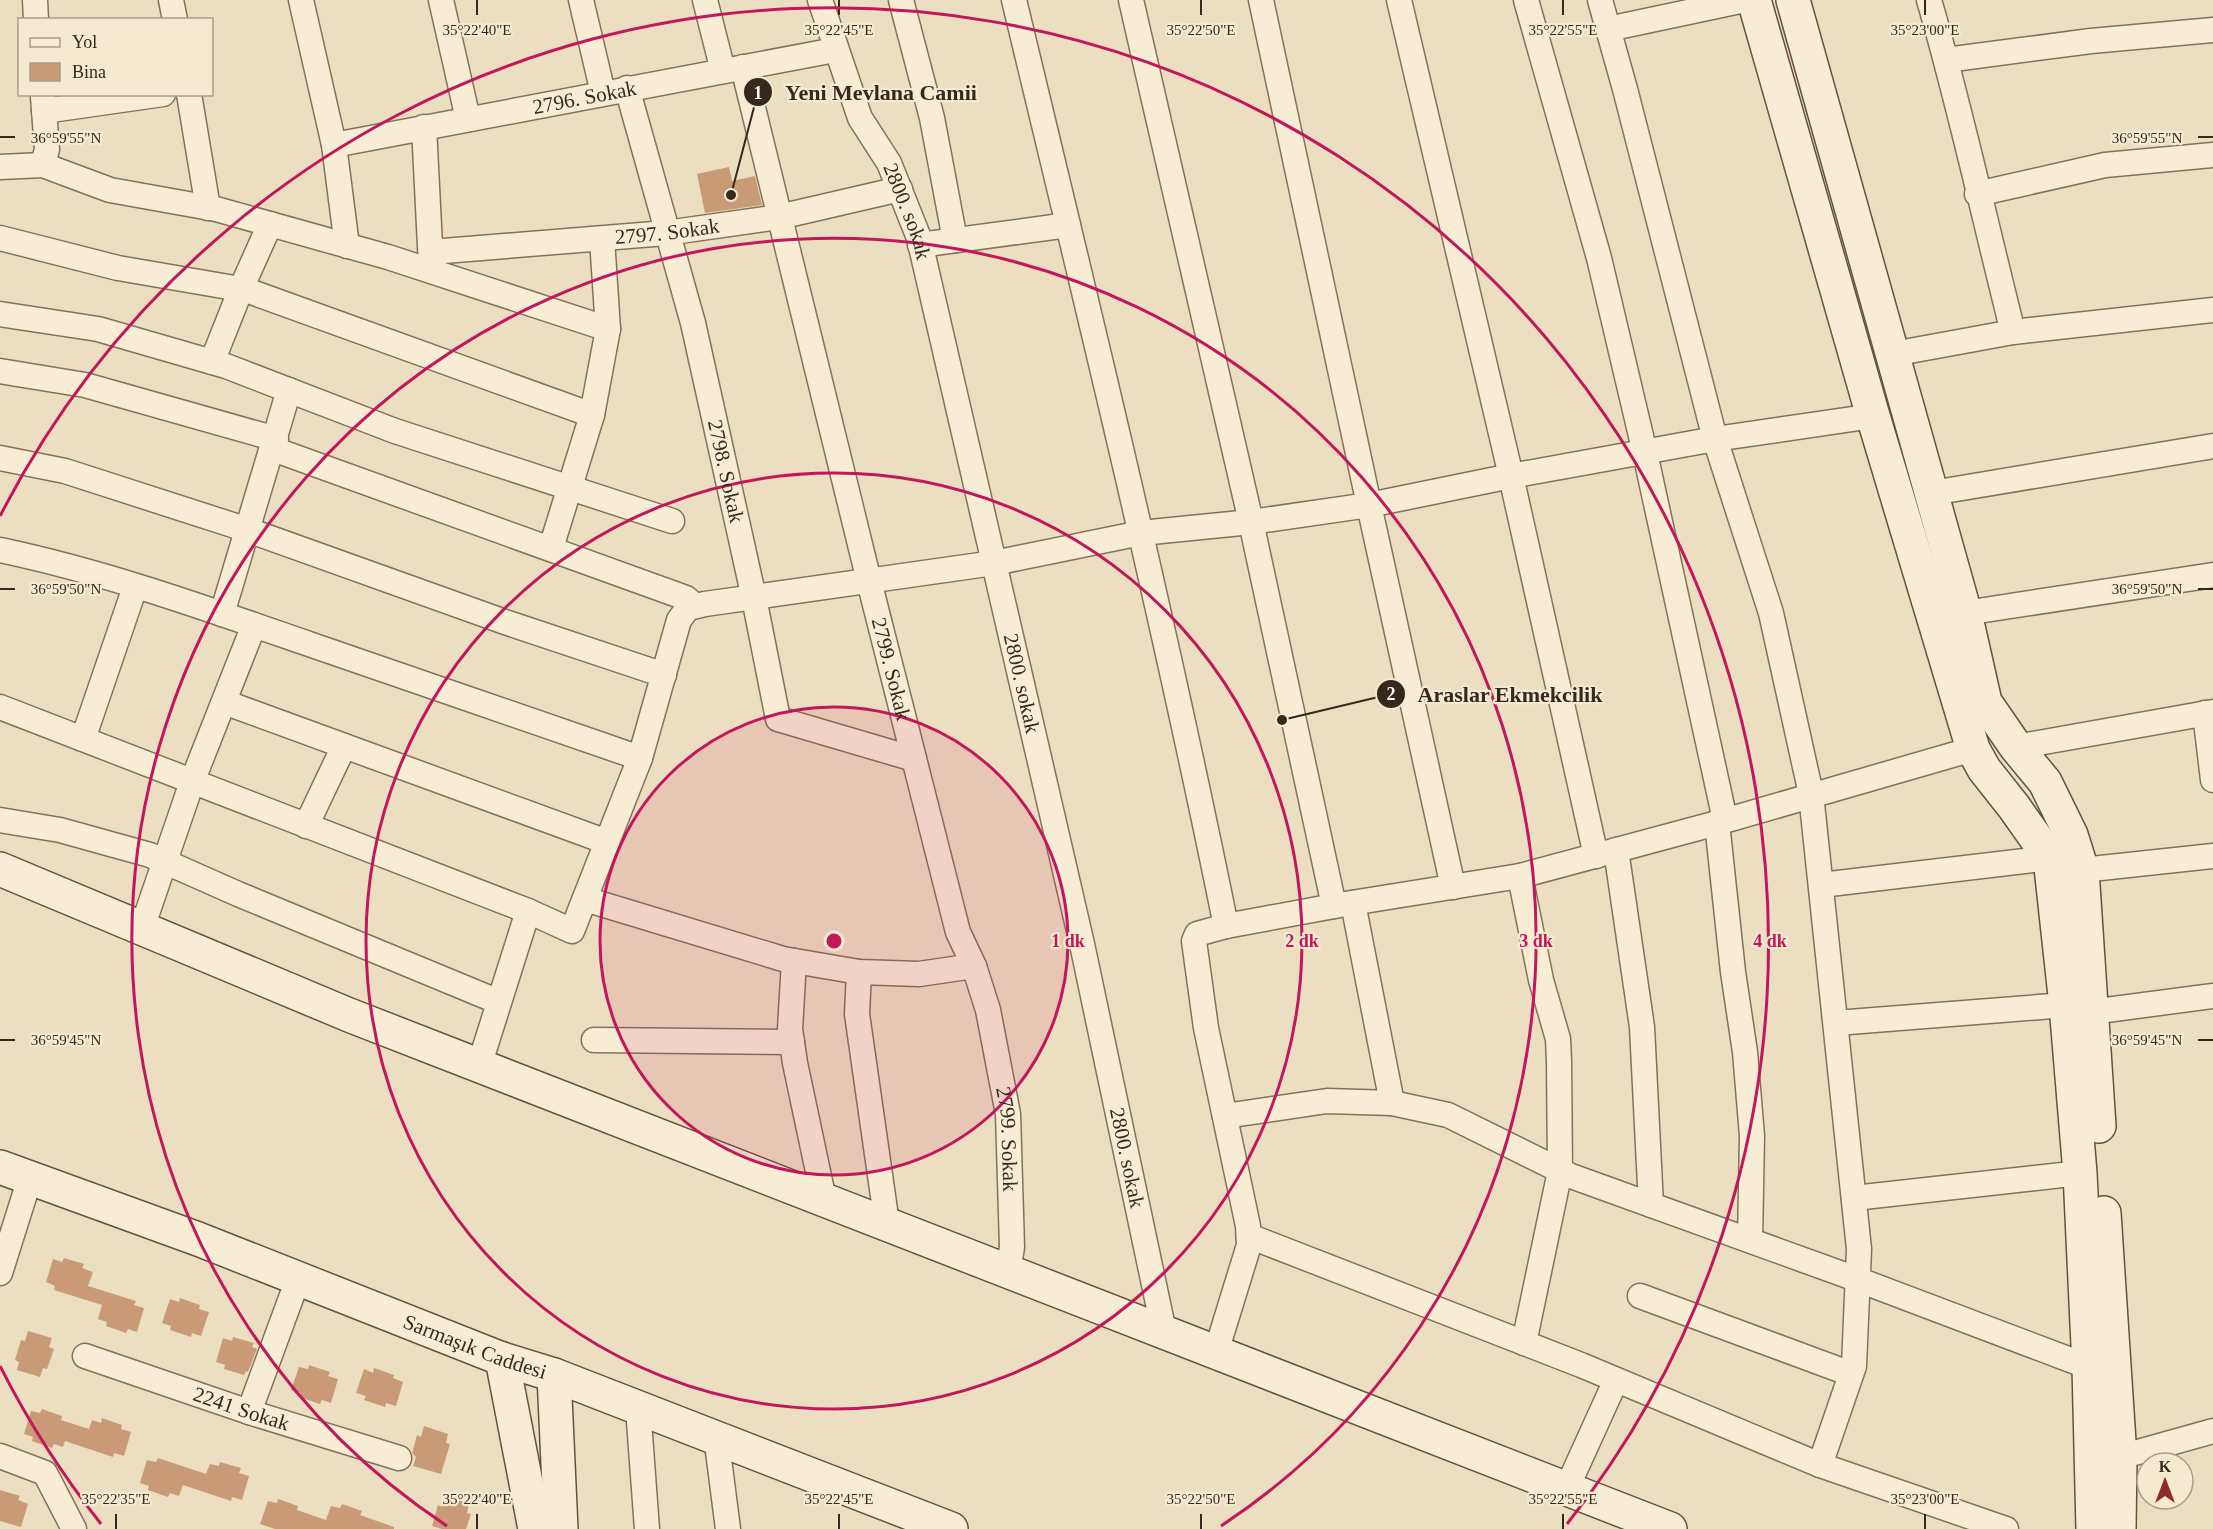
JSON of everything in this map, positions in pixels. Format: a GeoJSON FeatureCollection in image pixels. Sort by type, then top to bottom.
{"type":"FeatureCollection","features":[{"type":"Feature","properties":{"kind":"main road"},"geometry":{"type":"LineString","coordinates":[[1754,0],[1873,416],[1973,749],[1984,769],[2050,858],[2079,1009],[2120,1457],[2119,1529]]}},
{"type":"Feature","properties":{"kind":"main road"},"geometry":{"type":"LineString","coordinates":[[1793,0],[1965,613],[1985,702],[2016,747],[2045,782],[2071,835],[2082,870],[2079,1009],[2080,1173],[2089,1367],[2093,1529]]}},
{"type":"Feature","properties":{"kind":"main road"},"geometry":{"type":"LineString","coordinates":[[0,869],[349,1015],[1670,1529]]}},
{"type":"Feature","properties":{"kind":"main road","name":"Sarmaşık Caddesi"},"geometry":{"type":"LineString","coordinates":[[0,1167],[198,1239],[502,1359],[554,1375],[716,1436],[951,1529]]}},
{"type":"Feature","properties":{"kind":"main road"},"geometry":{"type":"LineString","coordinates":[[502,1359],[535,1529]]}},
{"type":"Feature","properties":{"kind":"main road"},"geometry":{"type":"LineString","coordinates":[[554,1375],[561,1529]]}},
{"type":"Feature","properties":{"kind":"street"},"geometry":{"type":"LineString","coordinates":[[35,0],[36,18]]}},
{"type":"Feature","properties":{"kind":"street"},"geometry":{"type":"LineString","coordinates":[[171,0],[175,18]]}},
{"type":"Feature","properties":{"kind":"street"},"geometry":{"type":"LineString","coordinates":[[301,0],[333,145],[347,246]]}},
{"type":"Feature","properties":{"kind":"street"},"geometry":{"type":"LineString","coordinates":[[441,0],[468,119]]}},
{"type":"Feature","properties":{"kind":"street"},"geometry":{"type":"LineString","coordinates":[[581,0],[603,93]]}},
{"type":"Feature","properties":{"kind":"street","name":"2799. Sokak"},"geometry":{"type":"LineString","coordinates":[[705,0],[733,69],[779,217],[958,932],[974,966],[988,1010],[1008,1114],[1012,1246],[1008,1272]]}},
{"type":"Feature","properties":{"kind":"street","name":"2800. sokak"},"geometry":{"type":"LineString","coordinates":[[820,0],[860,118],[889,162],[920,245],[1107,1055],[1164,1332]]}},
{"type":"Feature","properties":{"kind":"street"},"geometry":{"type":"LineString","coordinates":[[901,0],[932,118],[955,240]]}},
{"type":"Feature","properties":{"kind":"street"},"geometry":{"type":"LineString","coordinates":[[1014,0],[1194,764],[1226,926]]}},
{"type":"Feature","properties":{"kind":"street"},"geometry":{"type":"LineString","coordinates":[[1131,0],[1251,522],[1392,1103]]}},
{"type":"Feature","properties":{"kind":"street"},"geometry":{"type":"LineString","coordinates":[[1262,0],[1369,506],[1453,887]]}},
{"type":"Feature","properties":{"kind":"street"},"geometry":{"type":"LineString","coordinates":[[1399,0],[1511,476],[1606,853],[1642,1027],[1651,1205]]}},
{"type":"Feature","properties":{"kind":"street"},"geometry":{"type":"LineString","coordinates":[[1526,0],[1599,258],[1645,453],[1721,822],[1733,972],[1745,1052],[1752,1136],[1750,1240]]}},
{"type":"Feature","properties":{"kind":"street"},"geometry":{"type":"LineString","coordinates":[[1600,0],[1715,439],[1771,613],[1811,794],[1859,1249],[1854,1366],[1820,1465]]}},
{"type":"Feature","properties":{"kind":"street"},"geometry":{"type":"LineString","coordinates":[[1608,29],[1745,0]]}},
{"type":"Feature","properties":{"kind":"street"},"geometry":{"type":"LineString","coordinates":[[1929,0],[2013,332]]}},
{"type":"Feature","properties":{"kind":"street"},"geometry":{"type":"LineString","coordinates":[[1946,60],[2091,41],[2213,30]]}},
{"type":"Feature","properties":{"kind":"street","name":"2796. Sokak"},"geometry":{"type":"LineString","coordinates":[[333,145],[836,50]]}},
{"type":"Feature","properties":{"kind":"street","name":"2798. Sokak"},"geometry":{"type":"LineString","coordinates":[[627,88],[693,323],[754,598],[778,719],[914,759]]}},
{"type":"Feature","properties":{"kind":"street"},"geometry":{"type":"LineString","coordinates":[[43,165],[47,149],[43,103],[137,96]]}},
{"type":"Feature","properties":{"kind":"street"},"geometry":{"type":"LineString","coordinates":[[189,96],[208,208]]}},
{"type":"Feature","properties":{"kind":"street"},"geometry":{"type":"LineString","coordinates":[[424,127],[431,262]]}},
{"type":"Feature","properties":{"kind":"street"},"geometry":{"type":"LineString","coordinates":[[1977,194],[2105,165],[2213,155]]}},
{"type":"Feature","properties":{"kind":"street"},"geometry":{"type":"LineString","coordinates":[[0,167],[43,165],[110,190],[208,208],[347,246],[431,262],[608,329]]}},
{"type":"Feature","properties":{"kind":"street","name":"2797. Sokak"},"geometry":{"type":"LineString","coordinates":[[431,262],[602,238],[666,233],[779,217],[900,189]]}},
{"type":"Feature","properties":{"kind":"street"},"geometry":{"type":"LineString","coordinates":[[212,362],[270,224]]}},
{"type":"Feature","properties":{"kind":"street"},"geometry":{"type":"LineString","coordinates":[[920,245],[1068,225]]}},
{"type":"Feature","properties":{"kind":"street"},"geometry":{"type":"LineString","coordinates":[[0,238],[118,268],[241,289],[418,350],[592,415]]}},
{"type":"Feature","properties":{"kind":"street"},"geometry":{"type":"LineString","coordinates":[[551,548],[592,415],[608,329],[602,238]]}},
{"type":"Feature","properties":{"kind":"street"},"geometry":{"type":"LineString","coordinates":[[1893,354],[2013,332],[2213,310]]}},
{"type":"Feature","properties":{"kind":"street"},"geometry":{"type":"LineString","coordinates":[[0,314],[98,329],[212,362],[395,431],[672,521]]}},
{"type":"Feature","properties":{"kind":"street"},"geometry":{"type":"LineString","coordinates":[[0,371],[85,385],[274,444],[686,598],[695,606]]}},
{"type":"Feature","properties":{"kind":"street"},"geometry":{"type":"LineString","coordinates":[[222,614],[289,390]]}},
{"type":"Feature","properties":{"kind":"street"},"geometry":{"type":"LineString","coordinates":[[0,707],[528,911],[572,931],[640,758],[679,620],[688,608],[994,563],[1141,533],[1251,522],[1369,506],[1511,476],[1715,439],[1873,416]]}},
{"type":"Feature","properties":{"kind":"street"},"geometry":{"type":"LineString","coordinates":[[1932,493],[2213,446]]}},
{"type":"Feature","properties":{"kind":"street"},"geometry":{"type":"LineString","coordinates":[[0,458],[65,471],[248,530],[505,622],[664,675]]}},
{"type":"Feature","properties":{"kind":"street"},"geometry":{"type":"LineString","coordinates":[[0,550],[42,559],[222,614],[640,758]]}},
{"type":"Feature","properties":{"kind":"street"},"geometry":{"type":"LineString","coordinates":[[1965,613],[2213,575]]}},
{"type":"Feature","properties":{"kind":"street"},"geometry":{"type":"LineString","coordinates":[[83,739],[135,587]]}},
{"type":"Feature","properties":{"kind":"street"},"geometry":{"type":"LineString","coordinates":[[141,928],[192,782],[254,625]]}},
{"type":"Feature","properties":{"kind":"street"},"geometry":{"type":"LineString","coordinates":[[224,702],[607,842]]}},
{"type":"Feature","properties":{"kind":"street"},"geometry":{"type":"LineString","coordinates":[[2016,747],[2209,712],[2213,780]]}},
{"type":"Feature","properties":{"kind":"street"},"geometry":{"type":"LineString","coordinates":[[306,826],[344,746]]}},
{"type":"Feature","properties":{"kind":"street"},"geometry":{"type":"LineString","coordinates":[[1216,1352],[1249,1245],[1249,1236],[1206,1028],[1194,941],[1197,934],[1226,926],[1520,876],[1721,822],[1811,794],[1973,749]]}},
{"type":"Feature","properties":{"kind":"street"},"geometry":{"type":"LineString","coordinates":[[0,820],[60,830],[150,855],[499,1002]]}},
{"type":"Feature","properties":{"kind":"street"},"geometry":{"type":"LineString","coordinates":[[2082,870],[2213,856]]}},
{"type":"Feature","properties":{"kind":"street"},"geometry":{"type":"LineString","coordinates":[[1821,885],[2050,858]]}},
{"type":"Feature","properties":{"kind":"street"},"geometry":{"type":"LineString","coordinates":[[1520,876],[1541,980],[1558,1039],[1560,1171],[1524,1343]]}},
{"type":"Feature","properties":{"kind":"street"},"geometry":{"type":"LineString","coordinates":[[585,899],[794,961],[860,972],[919,974],[974,966]]}},
{"type":"Feature","properties":{"kind":"street"},"geometry":{"type":"LineString","coordinates":[[479,1066],[528,911]]}},
{"type":"Feature","properties":{"kind":"street"},"geometry":{"type":"LineString","coordinates":[[794,961],[791,991],[792,1042],[824,1200]]}},
{"type":"Feature","properties":{"kind":"street"},"geometry":{"type":"LineString","coordinates":[[860,972],[857,1014],[886,1224]]}},
{"type":"Feature","properties":{"kind":"street"},"geometry":{"type":"LineString","coordinates":[[1836,1023],[2079,1009],[2213,996]]}},
{"type":"Feature","properties":{"kind":"street"},"geometry":{"type":"LineString","coordinates":[[594,1040],[792,1042]]}},
{"type":"Feature","properties":{"kind":"street"},"geometry":{"type":"LineString","coordinates":[[1225,1116],[1327,1101],[1392,1103],[1448,1115],[1560,1171],[2089,1367]]}},
{"type":"Feature","properties":{"kind":"street"},"geometry":{"type":"LineString","coordinates":[[1854,1198],[2080,1173]]}},
{"type":"Feature","properties":{"kind":"street"},"geometry":{"type":"LineString","coordinates":[[0,1273],[30,1178]]}},
{"type":"Feature","properties":{"kind":"street"},"geometry":{"type":"LineString","coordinates":[[1249,1236],[1524,1343],[1820,1465],[2006,1529]]}},
{"type":"Feature","properties":{"kind":"street"},"geometry":{"type":"LineString","coordinates":[[249,1412],[298,1279]]}},
{"type":"Feature","properties":{"kind":"street"},"geometry":{"type":"LineString","coordinates":[[1640,1296],[1851,1374]]}},
{"type":"Feature","properties":{"kind":"street","name":"2241 Sokak"},"geometry":{"type":"LineString","coordinates":[[85,1356],[249,1412],[399,1458]]}},
{"type":"Feature","properties":{"kind":"street"},"geometry":{"type":"LineString","coordinates":[[1566,1490],[1616,1380]]}},
{"type":"Feature","properties":{"kind":"street"},"geometry":{"type":"LineString","coordinates":[[638,1408],[647,1529]]}},
{"type":"Feature","properties":{"kind":"street"},"geometry":{"type":"LineString","coordinates":[[2120,1457],[2213,1431]]}},
{"type":"Feature","properties":{"kind":"street"},"geometry":{"type":"LineString","coordinates":[[716,1436],[728,1529]]}},
{"type":"Feature","properties":{"kind":"street"},"geometry":{"type":"LineString","coordinates":[[0,1456],[45,1473],[74,1529]]}},
{"type":"Feature","properties":{"kind":"building"},"geometry":{"type":"Polygon","coordinates":[[[729,167],[732,181],[755,176],[762,205],[705,213],[697,174],[729,167]]]}},
{"type":"Feature","properties":{"kind":"building"},"geometry":{"type":"Polygon","coordinates":[[[64,1258],[84,1264],[82,1268],[93,1272],[88,1286],[136,1301],[134,1305],[144,1308],[137,1332],[128,1329],[126,1333],[106,1326],[107,1322],[98,1319],[102,1305],[54,1290],[55,1286],[46,1282],[53,1259],[62,1262],[64,1258]]]}},
{"type":"Feature","properties":{"kind":"building"},"geometry":{"type":"Polygon","coordinates":[[[180,1298],[200,1305],[199,1309],[209,1312],[201,1336],[192,1333],[191,1337],[170,1330],[171,1326],[162,1323],[170,1299],[179,1302],[180,1298]]]}},
{"type":"Feature","properties":{"kind":"building"},"geometry":{"type":"Polygon","coordinates":[[[28,1331],[52,1338],[49,1347],[54,1349],[47,1369],[43,1368],[40,1377],[17,1370],[19,1362],[15,1360],[21,1340],[25,1341],[28,1331]]]}},
{"type":"Feature","properties":{"kind":"building"},"geometry":{"type":"Polygon","coordinates":[[[233,1337],[254,1343],[252,1347],[257,1349],[248,1372],[246,1371],[244,1375],[224,1369],[225,1365],[216,1362],[223,1338],[232,1341],[233,1337]]]}},
{"type":"Feature","properties":{"kind":"building"},"geometry":{"type":"Polygon","coordinates":[[[309,1365],[330,1372],[328,1376],[338,1379],[331,1403],[322,1400],[320,1404],[299,1397],[301,1393],[291,1390],[299,1367],[308,1369],[309,1365]]]}},
{"type":"Feature","properties":{"kind":"building"},"geometry":{"type":"Polygon","coordinates":[[[374,1368],[394,1375],[393,1378],[403,1382],[396,1406],[386,1403],[385,1407],[364,1400],[366,1396],[356,1393],[364,1369],[373,1373],[374,1368]]]}},
{"type":"Feature","properties":{"kind":"building"},"geometry":{"type":"Polygon","coordinates":[[[42,1409],[62,1416],[61,1420],[89,1429],[92,1420],[101,1423],[102,1418],[122,1425],[121,1429],[131,1432],[124,1456],[114,1453],[113,1457],[65,1441],[63,1447],[54,1444],[52,1448],[32,1441],[33,1437],[24,1434],[31,1411],[40,1413],[42,1409]]]}},
{"type":"Feature","properties":{"kind":"building"},"geometry":{"type":"Polygon","coordinates":[[[424,1426],[448,1434],[446,1443],[450,1444],[441,1474],[413,1466],[416,1457],[412,1453],[417,1435],[421,1437],[424,1426]]]}},
{"type":"Feature","properties":{"kind":"building"},"geometry":{"type":"Polygon","coordinates":[[[158,1458],[206,1474],[210,1464],[219,1466],[220,1462],[241,1468],[239,1473],[249,1476],[242,1500],[232,1497],[231,1501],[183,1485],[179,1496],[170,1493],[168,1497],[148,1490],[149,1486],[140,1483],[147,1460],[156,1462],[158,1458]]]}},
{"type":"Feature","properties":{"kind":"building"},"geometry":{"type":"Polygon","coordinates":[[[0,1490],[20,1496],[18,1500],[28,1504],[21,1527],[0,1521],[0,1490]]]}},
{"type":"Feature","properties":{"kind":"building"},"geometry":{"type":"Polygon","coordinates":[[[445,1496],[469,1503],[467,1513],[471,1514],[466,1529],[442,1529],[432,1526],[438,1505],[442,1507],[445,1496]]]}},
{"type":"Feature","properties":{"kind":"building"},"geometry":{"type":"Polygon","coordinates":[[[278,1499],[298,1506],[297,1510],[326,1520],[331,1506],[340,1508],[342,1504],[362,1511],[360,1515],[394,1527],[394,1529],[275,1529],[260,1524],[268,1501],[277,1503],[278,1499]]]}},
{"type":"Feature","properties":{"kind":"place","name":"Yeni Mevlana Camii"},"geometry":{"type":"Point","coordinates":[731,195]}},
{"type":"Feature","properties":{"kind":"place","name":"Araslar Ekmekcilik"},"geometry":{"type":"Point","coordinates":[1282,720]}}]}
